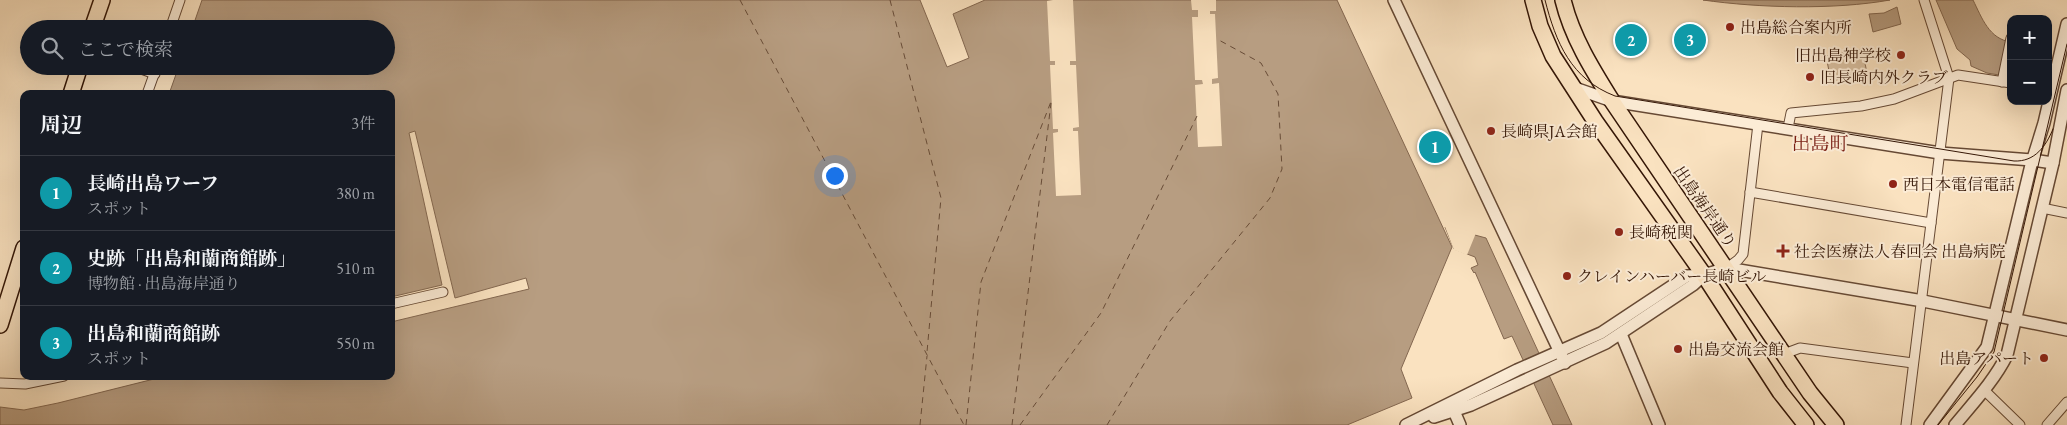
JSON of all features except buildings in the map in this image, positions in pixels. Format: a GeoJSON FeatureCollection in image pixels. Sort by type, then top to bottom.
{"type":"FeatureCollection","features":[{"type":"Feature","properties":{"kind":"highway"},"geometry":{"type":"LineString","coordinates":[[95,20],[102,0]]}},
{"type":"Feature","properties":{"kind":"highway"},"geometry":{"type":"LineString","coordinates":[[1533,0],[1540,26],[1553,56],[1572,87],[1704,275],[1780,392],[1806,425]]}},
{"type":"Feature","properties":{"kind":"highway","name":"出島海岸通り"},"geometry":{"type":"LineString","coordinates":[[1563,0],[1574,36],[1592,70],[1810,393],[1836,425]]}},
{"type":"Feature","properties":{"kind":"highway"},"geometry":{"type":"LineString","coordinates":[[72,90],[77,75]]}},
{"type":"Feature","properties":{"kind":"highway"},"geometry":{"type":"LineString","coordinates":[[0,325],[20,261]]}},
{"type":"Feature","properties":{"kind":"street"},"geometry":{"type":"LineString","coordinates":[[173,20],[180,0]]}},
{"type":"Feature","properties":{"kind":"street"},"geometry":{"type":"LineString","coordinates":[[1394,0],[1563,357]]}},
{"type":"Feature","properties":{"kind":"street"},"geometry":{"type":"LineString","coordinates":[[1906,425],[1923,301],[1949,78],[1924,0]]}},
{"type":"Feature","properties":{"kind":"street"},"geometry":{"type":"LineString","coordinates":[[2052,82],[2067,24]]}},
{"type":"Feature","properties":{"kind":"street"},"geometry":{"type":"LineString","coordinates":[[148,90],[154,75]]}},
{"type":"Feature","properties":{"kind":"street"},"geometry":{"type":"LineString","coordinates":[[1788,128],[1791,113],[1861,106],[1894,99],[1958,75],[2007,83]]}},
{"type":"Feature","properties":{"kind":"street"},"geometry":{"type":"LineString","coordinates":[[1572,87],[1612,101],[1940,153],[2053,163]]}},
{"type":"Feature","properties":{"kind":"street"},"geometry":{"type":"LineString","coordinates":[[1955,425],[1984,390],[2001,366],[2006,355],[2053,163],[2067,90],[2052,89]]}},
{"type":"Feature","properties":{"kind":"street"},"geometry":{"type":"LineString","coordinates":[[1930,425],[1982,358],[1987,347],[2047,105]]}},
{"type":"Feature","properties":{"kind":"street"},"geometry":{"type":"LineString","coordinates":[[1406,425],[1423,418],[1423,416],[1447,409],[1520,376],[1550,369],[1563,357],[1687,276],[1704,275],[1727,268],[1738,260],[1743,254],[1758,124]]}},
{"type":"Feature","properties":{"kind":"street"},"geometry":{"type":"LineString","coordinates":[[1750,192],[1931,223]]}},
{"type":"Feature","properties":{"kind":"street"},"geometry":{"type":"LineString","coordinates":[[2042,208],[2067,213]]}},
{"type":"Feature","properties":{"kind":"street"},"geometry":{"type":"LineString","coordinates":[[1727,268],[1923,301],[2067,330]]}},
{"type":"Feature","properties":{"kind":"street"},"geometry":{"type":"LineString","coordinates":[[1520,376],[1545,358],[1563,357],[1621,334],[1704,275]]}},
{"type":"Feature","properties":{"kind":"street"},"geometry":{"type":"LineString","coordinates":[[395,303],[443,292]]}},
{"type":"Feature","properties":{"kind":"street"},"geometry":{"type":"LineString","coordinates":[[1621,334],[1660,425]]}},
{"type":"Feature","properties":{"kind":"street"},"geometry":{"type":"LineString","coordinates":[[1784,354],[1800,348],[1914,363]]}},
{"type":"Feature","properties":{"kind":"street"},"geometry":{"type":"LineString","coordinates":[[0,383],[25,384],[44,380]]}},
{"type":"Feature","properties":{"kind":"street"},"geometry":{"type":"LineString","coordinates":[[1984,390],[2020,425]]}},
{"type":"Feature","properties":{"kind":"street"},"geometry":{"type":"LineString","coordinates":[[2047,425],[2067,402]]}},
{"type":"Feature","properties":{"kind":"street"},"geometry":{"type":"LineString","coordinates":[[1447,409],[1450,425]]}},
{"type":"Feature","properties":{"kind":"street"},"geometry":{"type":"LineString","coordinates":[[1447,409],[1460,425]]}},
{"type":"Feature","properties":{"kind":"shaded area"},"geometry":{"type":"Polygon","coordinates":[[[202,0],[920,0],[947,67],[969,58],[953,14],[985,0],[1337,0],[1452,247],[1401,369],[1412,398],[1347,425],[0,425],[0,407],[24,410],[150,380],[395,380],[395,321],[529,289],[526,278],[455,298],[415,131],[409,133],[442,285],[395,296],[395,90],[170,90],[176,75],[395,75],[395,20],[195,20],[202,0]]]}},
{"type":"Feature","properties":{"kind":"shaded area"},"geometry":{"type":"Polygon","coordinates":[[[1703,0],[1890,0],[1821,7],[1796,7],[1748,5],[1703,0]]]}},
{"type":"Feature","properties":{"kind":"shaded area"},"geometry":{"type":"Polygon","coordinates":[[[1936,0],[1973,0],[1987,27],[1997,37],[2007,41],[2007,76],[1987,73],[1971,66],[1970,60],[1957,49],[1936,0]]]}},
{"type":"Feature","properties":{"kind":"shaded area"},"geometry":{"type":"Polygon","coordinates":[[[1897,7],[1901,24],[1873,32],[1869,14],[1884,13],[1897,7]]]}},
{"type":"Feature","properties":{"kind":"shaded area"},"geometry":{"type":"Polygon","coordinates":[[[1862,49],[1867,73],[1831,81],[1826,56],[1862,49]]]}},
{"type":"Feature","properties":{"kind":"shaded area"},"geometry":{"type":"Polygon","coordinates":[[[1445,227],[1486,238],[1572,425],[1553,425],[1512,336],[1504,339],[1475,272],[1471,268],[1478,265],[1475,257],[1454,249],[1445,227]]]}},
{"type":"Feature","properties":{"kind":"pier"},"geometry":{"type":"Polygon","coordinates":[[[1073,0],[1076,61],[1070,61],[1070,65],[1076,65],[1079,127],[1073,128],[1073,131],[1078,131],[1081,195],[1056,196],[1053,133],[1058,132],[1058,129],[1053,129],[1050,65],[1055,65],[1055,61],[1050,61],[1047,1],[1073,0]]]}},
{"type":"Feature","properties":{"kind":"pier"},"geometry":{"type":"Polygon","coordinates":[[[1191,0],[1216,0],[1216,11],[1210,11],[1210,14],[1215,14],[1218,78],[1212,79],[1212,84],[1219,83],[1222,146],[1198,147],[1195,85],[1203,84],[1202,80],[1195,80],[1192,17],[1198,17],[1198,10],[1192,10],[1191,0]]]}},
{"type":"Feature","properties":{"kind":"pier"},"geometry":{"type":"Polygon","coordinates":[[[1444,224],[1476,233],[1467,255],[1454,250],[1444,224]]]}},
{"type":"Feature","properties":{"kind":"ferry route"},"geometry":{"type":"LineString","coordinates":[[740,0],[964,425]]}},
{"type":"Feature","properties":{"kind":"ferry route"},"geometry":{"type":"LineString","coordinates":[[890,0],[941,198],[927,352]]}},
{"type":"Feature","properties":{"kind":"ferry route"},"geometry":{"type":"LineString","coordinates":[[1107,425],[1170,321],[1270,198],[1282,169],[1278,94],[1261,63],[1217,39]]}},
{"type":"Feature","properties":{"kind":"ferry route"},"geometry":{"type":"LineString","coordinates":[[966,425],[981,282],[1052,99]]}},
{"type":"Feature","properties":{"kind":"ferry route"},"geometry":{"type":"LineString","coordinates":[[1012,425],[1051,103]]}},
{"type":"Feature","properties":{"kind":"ferry route"},"geometry":{"type":"LineString","coordinates":[[1020,425],[1101,313],[1197,116]]}},
{"type":"Feature","properties":{"kind":"ferry route"},"geometry":{"type":"LineString","coordinates":[[920,425],[927,356]]}},
{"type":"Feature","properties":{"kind":"tram line"},"geometry":{"type":"LineString","coordinates":[[1545,0],[1560,45],[1576,69],[1587,80],[1615,96],[2014,161],[2028,159],[2039,152],[2053,129]]}},
{"type":"Feature","properties":{"kind":"tram line"},"geometry":{"type":"LineString","coordinates":[[1938,425],[1977,377],[1994,352],[2067,44]]}},
{"type":"Feature","properties":{"kind":"place","name":"出島総合案内所"},"geometry":{"type":"Point","coordinates":[1730,27]}},
{"type":"Feature","properties":{"kind":"place","name":"史跡「出島和蘭商館跡」"},"geometry":{"type":"Point","coordinates":[1631,40]}},
{"type":"Feature","properties":{"kind":"place","name":"出島和蘭商館跡"},"geometry":{"type":"Point","coordinates":[1690,40]}},
{"type":"Feature","properties":{"kind":"place","name":"旧出島神学校"},"geometry":{"type":"Point","coordinates":[1901,55]}},
{"type":"Feature","properties":{"kind":"place","name":"旧長崎内外クラブ"},"geometry":{"type":"Point","coordinates":[1810,77]}},
{"type":"Feature","properties":{"kind":"place","name":"長崎県JA会館"},"geometry":{"type":"Point","coordinates":[1491,131]}},
{"type":"Feature","properties":{"kind":"place","name":"長崎出島ワーフ"},"geometry":{"type":"Point","coordinates":[1435,147]}},
{"type":"Feature","properties":{"kind":"place","name":"西日本電信電話"},"geometry":{"type":"Point","coordinates":[1893,184]}},
{"type":"Feature","properties":{"kind":"place","name":"長崎税関"},"geometry":{"type":"Point","coordinates":[1619,232]}},
{"type":"Feature","properties":{"kind":"place","name":"社会医療法人春回会 出島病院"},"geometry":{"type":"Point","coordinates":[1783,251]}},
{"type":"Feature","properties":{"kind":"place","name":"クレインハーバー長崎ビル"},"geometry":{"type":"Point","coordinates":[1567,276]}},
{"type":"Feature","properties":{"kind":"place","name":"出島交流会館"},"geometry":{"type":"Point","coordinates":[1678,349]}},
{"type":"Feature","properties":{"kind":"place","name":"出島アパート"},"geometry":{"type":"Point","coordinates":[2044,358]}},
{"type":"Feature","properties":{"kind":"district","name":"出島町"},"geometry":{"type":"Point","coordinates":[1820,143]}}]}
